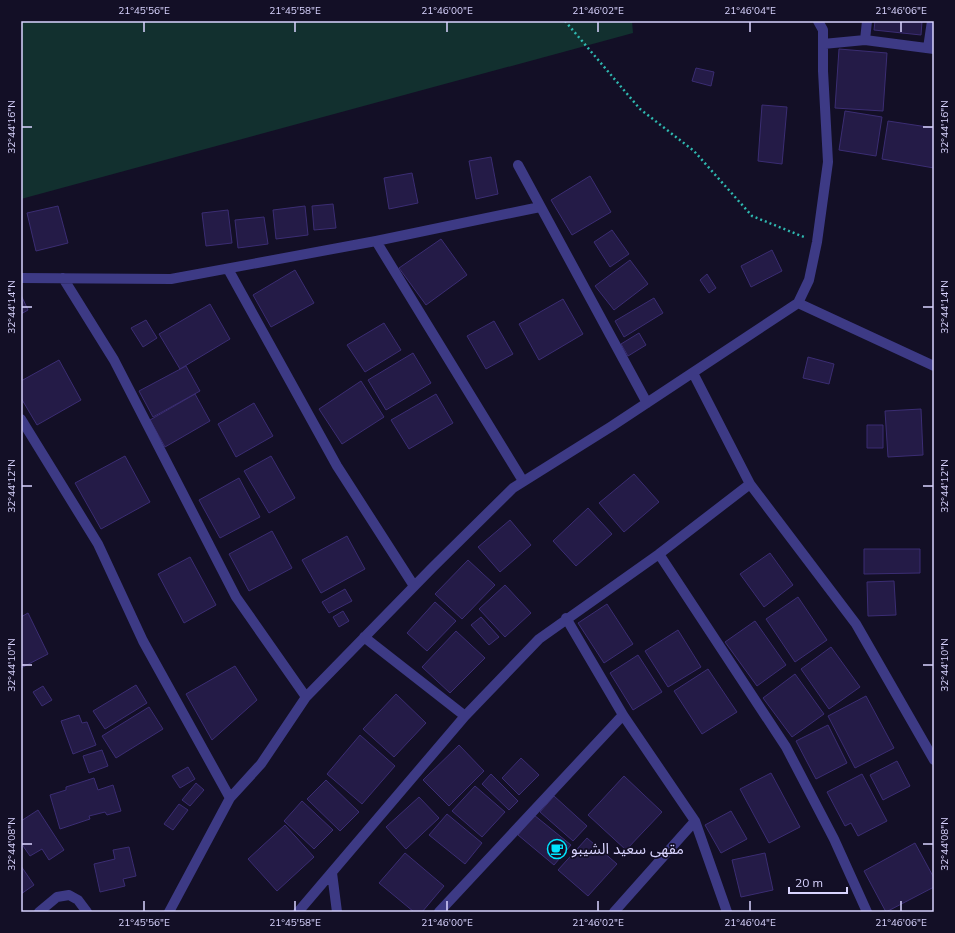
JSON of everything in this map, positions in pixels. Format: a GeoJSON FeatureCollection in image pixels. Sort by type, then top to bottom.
{"type":"FeatureCollection","features":[{"type":"Feature","properties":{"kind":"street"},"geometry":{"type":"LineString","coordinates":[[169,912],[230,798],[261,764],[306,697],[414,586],[513,488],[693,373],[798,303],[809,280],[817,242],[828,162],[823,30],[818,21]]}},
{"type":"Feature","properties":{"kind":"street"},"geometry":{"type":"LineString","coordinates":[[865,40],[867,21]]}},
{"type":"Feature","properties":{"kind":"street"},"geometry":{"type":"LineString","coordinates":[[823,44],[865,40],[931,49],[932,21]]}},
{"type":"Feature","properties":{"kind":"street"},"geometry":{"type":"LineString","coordinates":[[518,165],[646,403]]}},
{"type":"Feature","properties":{"kind":"street"},"geometry":{"type":"LineString","coordinates":[[21,278],[171,279],[376,241],[540,207]]}},
{"type":"Feature","properties":{"kind":"street"},"geometry":{"type":"LineString","coordinates":[[376,241],[523,482]]}},
{"type":"Feature","properties":{"kind":"street"},"geometry":{"type":"LineString","coordinates":[[228,268],[337,466],[414,586]]}},
{"type":"Feature","properties":{"kind":"street"},"geometry":{"type":"LineString","coordinates":[[63,278],[114,360],[236,597],[306,697]]}},
{"type":"Feature","properties":{"kind":"street"},"geometry":{"type":"LineString","coordinates":[[798,303],[934,366]]}},
{"type":"Feature","properties":{"kind":"street"},"geometry":{"type":"LineString","coordinates":[[693,373],[750,484],[856,624],[934,760]]}},
{"type":"Feature","properties":{"kind":"street"},"geometry":{"type":"LineString","coordinates":[[21,419],[98,544],[143,641],[230,798]]}},
{"type":"Feature","properties":{"kind":"street"},"geometry":{"type":"LineString","coordinates":[[298,912],[465,716],[539,639],[566,618],[658,554],[750,484]]}},
{"type":"Feature","properties":{"kind":"street"},"geometry":{"type":"LineString","coordinates":[[658,554],[786,747],[834,839],[867,912]]}},
{"type":"Feature","properties":{"kind":"street"},"geometry":{"type":"LineString","coordinates":[[566,618],[623,715],[695,821],[728,912]]}},
{"type":"Feature","properties":{"kind":"street"},"geometry":{"type":"LineString","coordinates":[[364,637],[465,716]]}},
{"type":"Feature","properties":{"kind":"street"},"geometry":{"type":"LineString","coordinates":[[440,912],[623,715]]}},
{"type":"Feature","properties":{"kind":"street"},"geometry":{"type":"LineString","coordinates":[[614,912],[695,821]]}},
{"type":"Feature","properties":{"kind":"street"},"geometry":{"type":"LineString","coordinates":[[332,873],[337,912]]}},
{"type":"Feature","properties":{"kind":"street"},"geometry":{"type":"LineString","coordinates":[[39,912],[57,897],[69,894],[78,900],[87,912]]}},
{"type":"Feature","properties":{"kind":"path"},"geometry":{"type":"LineString","coordinates":[[565,21],[640,109],[694,151],[752,216],[817,242]]}},
{"type":"Feature","properties":{"kind":"green space"},"geometry":{"type":"Polygon","coordinates":[[[21,21],[632,21],[633,33],[21,199],[21,21]]]}},
{"type":"Feature","properties":{"kind":"building"},"geometry":{"type":"Polygon","coordinates":[[[875,21],[922,21],[921,35],[874,30],[875,21]]]}},
{"type":"Feature","properties":{"kind":"building"},"geometry":{"type":"Polygon","coordinates":[[[839,49],[887,53],[883,111],[835,108],[839,49]]]}},
{"type":"Feature","properties":{"kind":"building"},"geometry":{"type":"Polygon","coordinates":[[[696,68],[714,72],[711,86],[692,81],[696,68]]]}},
{"type":"Feature","properties":{"kind":"building"},"geometry":{"type":"Polygon","coordinates":[[[762,105],[787,107],[782,164],[758,161],[762,105]]]}},
{"type":"Feature","properties":{"kind":"building"},"geometry":{"type":"Polygon","coordinates":[[[845,111],[882,117],[876,156],[839,150],[845,111]]]}},
{"type":"Feature","properties":{"kind":"building"},"geometry":{"type":"Polygon","coordinates":[[[888,121],[934,128],[934,168],[882,159],[888,121]]]}},
{"type":"Feature","properties":{"kind":"building"},"geometry":{"type":"Polygon","coordinates":[[[491,157],[498,194],[476,199],[469,161],[491,157]]]}},
{"type":"Feature","properties":{"kind":"building"},"geometry":{"type":"Polygon","coordinates":[[[412,173],[418,203],[389,209],[384,178],[412,173]]]}},
{"type":"Feature","properties":{"kind":"building"},"geometry":{"type":"Polygon","coordinates":[[[590,176],[611,212],[572,235],[551,200],[590,176]]]}},
{"type":"Feature","properties":{"kind":"building"},"geometry":{"type":"Polygon","coordinates":[[[333,204],[336,228],[314,230],[312,206],[333,204]]]}},
{"type":"Feature","properties":{"kind":"building"},"geometry":{"type":"Polygon","coordinates":[[[58,206],[68,243],[36,251],[27,213],[58,206]]]}},
{"type":"Feature","properties":{"kind":"building"},"geometry":{"type":"Polygon","coordinates":[[[305,206],[308,235],[276,239],[273,210],[305,206]]]}},
{"type":"Feature","properties":{"kind":"building"},"geometry":{"type":"Polygon","coordinates":[[[228,210],[232,243],[206,246],[202,213],[228,210]]]}},
{"type":"Feature","properties":{"kind":"building"},"geometry":{"type":"Polygon","coordinates":[[[264,217],[268,244],[238,248],[235,220],[264,217]]]}},
{"type":"Feature","properties":{"kind":"building"},"geometry":{"type":"Polygon","coordinates":[[[612,230],[629,254],[610,267],[594,242],[612,230]]]}},
{"type":"Feature","properties":{"kind":"building"},"geometry":{"type":"Polygon","coordinates":[[[441,239],[467,275],[426,305],[399,268],[441,239]]]}},
{"type":"Feature","properties":{"kind":"building"},"geometry":{"type":"Polygon","coordinates":[[[772,250],[782,271],[751,287],[741,266],[772,250]]]}},
{"type":"Feature","properties":{"kind":"building"},"geometry":{"type":"Polygon","coordinates":[[[630,260],[648,284],[614,310],[595,286],[630,260]]]}},
{"type":"Feature","properties":{"kind":"building"},"geometry":{"type":"Polygon","coordinates":[[[295,270],[314,303],[271,327],[253,295],[295,270]]]}},
{"type":"Feature","properties":{"kind":"building"},"geometry":{"type":"Polygon","coordinates":[[[707,274],[716,288],[709,293],[700,280],[707,274]]]}},
{"type":"Feature","properties":{"kind":"building"},"geometry":{"type":"Polygon","coordinates":[[[21,295],[28,310],[21,314],[21,295]]]}},
{"type":"Feature","properties":{"kind":"building"},"geometry":{"type":"Polygon","coordinates":[[[654,298],[663,313],[624,337],[615,321],[654,298]]]}},
{"type":"Feature","properties":{"kind":"building"},"geometry":{"type":"Polygon","coordinates":[[[563,299],[583,334],[539,360],[519,324],[563,299]]]}},
{"type":"Feature","properties":{"kind":"building"},"geometry":{"type":"Polygon","coordinates":[[[210,304],[230,339],[180,369],[159,334],[210,304]]]}},
{"type":"Feature","properties":{"kind":"building"},"geometry":{"type":"Polygon","coordinates":[[[146,320],[157,338],[143,347],[131,328],[146,320]]]}},
{"type":"Feature","properties":{"kind":"building"},"geometry":{"type":"Polygon","coordinates":[[[494,321],[513,354],[486,369],[467,336],[494,321]]]}},
{"type":"Feature","properties":{"kind":"building"},"geometry":{"type":"Polygon","coordinates":[[[384,323],[401,350],[365,372],[347,345],[384,323]]]}},
{"type":"Feature","properties":{"kind":"building"},"geometry":{"type":"Polygon","coordinates":[[[639,333],[646,345],[628,356],[621,344],[639,333]]]}},
{"type":"Feature","properties":{"kind":"building"},"geometry":{"type":"Polygon","coordinates":[[[413,353],[431,383],[386,410],[368,380],[413,353]]]}},
{"type":"Feature","properties":{"kind":"building"},"geometry":{"type":"Polygon","coordinates":[[[808,357],[834,364],[829,384],[803,378],[808,357]]]}},
{"type":"Feature","properties":{"kind":"building"},"geometry":{"type":"Polygon","coordinates":[[[59,360],[81,400],[37,425],[21,398],[21,381],[59,360]]]}},
{"type":"Feature","properties":{"kind":"building"},"geometry":{"type":"Polygon","coordinates":[[[186,366],[200,391],[153,417],[139,391],[186,366]]]}},
{"type":"Feature","properties":{"kind":"building"},"geometry":{"type":"Polygon","coordinates":[[[361,381],[384,417],[342,444],[319,409],[361,381]]]}},
{"type":"Feature","properties":{"kind":"building"},"geometry":{"type":"Polygon","coordinates":[[[195,394],[210,421],[165,447],[150,420],[195,394]]]}},
{"type":"Feature","properties":{"kind":"building"},"geometry":{"type":"Polygon","coordinates":[[[436,394],[453,423],[409,449],[391,420],[436,394]]]}},
{"type":"Feature","properties":{"kind":"building"},"geometry":{"type":"Polygon","coordinates":[[[254,403],[273,436],[236,457],[218,424],[254,403]]]}},
{"type":"Feature","properties":{"kind":"building"},"geometry":{"type":"Polygon","coordinates":[[[921,409],[923,455],[888,457],[885,411],[921,409]]]}},
{"type":"Feature","properties":{"kind":"building"},"geometry":{"type":"Polygon","coordinates":[[[867,425],[883,425],[883,448],[867,448],[867,425]]]}},
{"type":"Feature","properties":{"kind":"building"},"geometry":{"type":"Polygon","coordinates":[[[125,456],[150,502],[101,529],[75,483],[125,456]]]}},
{"type":"Feature","properties":{"kind":"building"},"geometry":{"type":"Polygon","coordinates":[[[271,456],[295,498],[269,513],[244,471],[271,456]]]}},
{"type":"Feature","properties":{"kind":"building"},"geometry":{"type":"Polygon","coordinates":[[[634,474],[659,502],[624,532],[599,503],[634,474]]]}},
{"type":"Feature","properties":{"kind":"building"},"geometry":{"type":"Polygon","coordinates":[[[239,478],[260,517],[220,538],[199,500],[239,478]]]}},
{"type":"Feature","properties":{"kind":"building"},"geometry":{"type":"Polygon","coordinates":[[[588,508],[612,534],[576,566],[553,541],[588,508]]]}},
{"type":"Feature","properties":{"kind":"building"},"geometry":{"type":"Polygon","coordinates":[[[510,520],[531,545],[500,572],[478,547],[510,520]]]}},
{"type":"Feature","properties":{"kind":"building"},"geometry":{"type":"Polygon","coordinates":[[[272,531],[292,568],[249,591],[229,554],[272,531]]]}},
{"type":"Feature","properties":{"kind":"building"},"geometry":{"type":"Polygon","coordinates":[[[347,536],[365,569],[321,593],[302,560],[347,536]]]}},
{"type":"Feature","properties":{"kind":"building"},"geometry":{"type":"Polygon","coordinates":[[[864,549],[920,549],[920,573],[864,574],[864,549]]]}},
{"type":"Feature","properties":{"kind":"building"},"geometry":{"type":"Polygon","coordinates":[[[770,553],[793,585],[764,607],[740,574],[770,553]]]}},
{"type":"Feature","properties":{"kind":"building"},"geometry":{"type":"Polygon","coordinates":[[[190,557],[216,605],[184,623],[158,574],[190,557]]]}},
{"type":"Feature","properties":{"kind":"building"},"geometry":{"type":"Polygon","coordinates":[[[468,560],[495,585],[462,619],[435,594],[468,560]]]}},
{"type":"Feature","properties":{"kind":"building"},"geometry":{"type":"Polygon","coordinates":[[[894,581],[896,615],[868,616],[867,582],[894,581]]]}},
{"type":"Feature","properties":{"kind":"building"},"geometry":{"type":"Polygon","coordinates":[[[505,585],[531,613],[505,637],[479,609],[505,585]]]}},
{"type":"Feature","properties":{"kind":"building"},"geometry":{"type":"Polygon","coordinates":[[[345,589],[352,601],[329,613],[322,602],[345,589]]]}},
{"type":"Feature","properties":{"kind":"building"},"geometry":{"type":"Polygon","coordinates":[[[798,597],[827,640],[795,662],[766,619],[798,597]]]}},
{"type":"Feature","properties":{"kind":"building"},"geometry":{"type":"Polygon","coordinates":[[[435,602],[456,621],[427,651],[407,633],[435,602]]]}},
{"type":"Feature","properties":{"kind":"building"},"geometry":{"type":"Polygon","coordinates":[[[607,604],[633,644],[604,663],[578,623],[607,604]]]}},
{"type":"Feature","properties":{"kind":"building"},"geometry":{"type":"Polygon","coordinates":[[[343,611],[349,621],[339,627],[333,617],[343,611]]]}},
{"type":"Feature","properties":{"kind":"building"},"geometry":{"type":"Polygon","coordinates":[[[28,613],[48,654],[21,668],[21,617],[28,613]]]}},
{"type":"Feature","properties":{"kind":"building"},"geometry":{"type":"Polygon","coordinates":[[[481,617],[499,637],[489,645],[471,625],[481,617]]]}},
{"type":"Feature","properties":{"kind":"building"},"geometry":{"type":"Polygon","coordinates":[[[755,621],[786,665],[757,686],[725,642],[755,621]]]}},
{"type":"Feature","properties":{"kind":"building"},"geometry":{"type":"Polygon","coordinates":[[[678,630],[701,667],[668,687],[645,651],[678,630]]]}},
{"type":"Feature","properties":{"kind":"building"},"geometry":{"type":"Polygon","coordinates":[[[456,631],[485,658],[450,693],[422,667],[456,631]]]}},
{"type":"Feature","properties":{"kind":"building"},"geometry":{"type":"Polygon","coordinates":[[[831,647],[860,687],[829,709],[801,669],[831,647]]]}},
{"type":"Feature","properties":{"kind":"building"},"geometry":{"type":"Polygon","coordinates":[[[638,655],[662,692],[633,710],[610,673],[638,655]]]}},
{"type":"Feature","properties":{"kind":"building"},"geometry":{"type":"Polygon","coordinates":[[[235,666],[257,700],[212,740],[186,694],[235,666]]]}},
{"type":"Feature","properties":{"kind":"building"},"geometry":{"type":"Polygon","coordinates":[[[708,669],[737,712],[702,734],[674,691],[708,669]]]}},
{"type":"Feature","properties":{"kind":"building"},"geometry":{"type":"Polygon","coordinates":[[[795,674],[824,714],[792,737],[763,698],[795,674]]]}},
{"type":"Feature","properties":{"kind":"building"},"geometry":{"type":"Polygon","coordinates":[[[136,685],[147,703],[105,729],[93,711],[136,685]]]}},
{"type":"Feature","properties":{"kind":"building"},"geometry":{"type":"Polygon","coordinates":[[[43,686],[52,700],[42,706],[33,692],[43,686]]]}},
{"type":"Feature","properties":{"kind":"building"},"geometry":{"type":"Polygon","coordinates":[[[396,694],[426,723],[394,757],[363,729],[396,694]]]}},
{"type":"Feature","properties":{"kind":"building"},"geometry":{"type":"Polygon","coordinates":[[[866,696],[894,748],[855,768],[828,716],[866,696]]]}},
{"type":"Feature","properties":{"kind":"building"},"geometry":{"type":"Polygon","coordinates":[[[149,707],[163,729],[116,758],[102,736],[149,707]]]}},
{"type":"Feature","properties":{"kind":"building"},"geometry":{"type":"Polygon","coordinates":[[[79,715],[82,723],[87,722],[96,745],[73,754],[61,721],[79,715]]]}},
{"type":"Feature","properties":{"kind":"building"},"geometry":{"type":"Polygon","coordinates":[[[828,725],[847,763],[816,779],[796,741],[828,725]]]}},
{"type":"Feature","properties":{"kind":"building"},"geometry":{"type":"Polygon","coordinates":[[[360,735],[395,766],[362,804],[327,774],[360,735]]]}},
{"type":"Feature","properties":{"kind":"building"},"geometry":{"type":"Polygon","coordinates":[[[459,745],[484,771],[449,806],[423,780],[459,745]]]}},
{"type":"Feature","properties":{"kind":"building"},"geometry":{"type":"Polygon","coordinates":[[[102,750],[108,766],[89,773],[83,756],[102,750]]]}},
{"type":"Feature","properties":{"kind":"building"},"geometry":{"type":"Polygon","coordinates":[[[521,758],[539,775],[519,795],[502,778],[521,758]]]}},
{"type":"Feature","properties":{"kind":"building"},"geometry":{"type":"Polygon","coordinates":[[[897,761],[910,786],[883,800],[870,775],[897,761]]]}},
{"type":"Feature","properties":{"kind":"building"},"geometry":{"type":"Polygon","coordinates":[[[188,767],[195,779],[180,788],[172,776],[188,767]]]}},
{"type":"Feature","properties":{"kind":"building"},"geometry":{"type":"Polygon","coordinates":[[[771,773],[800,827],[769,843],[740,789],[771,773]]]}},
{"type":"Feature","properties":{"kind":"building"},"geometry":{"type":"Polygon","coordinates":[[[491,774],[518,801],[509,810],[482,784],[491,774]]]}},
{"type":"Feature","properties":{"kind":"building"},"geometry":{"type":"Polygon","coordinates":[[[862,774],[887,821],[858,836],[851,823],[845,826],[827,792],[862,774]]]}},
{"type":"Feature","properties":{"kind":"building"},"geometry":{"type":"Polygon","coordinates":[[[624,776],[662,812],[626,850],[588,815],[624,776]]]}},
{"type":"Feature","properties":{"kind":"building"},"geometry":{"type":"Polygon","coordinates":[[[94,778],[98,790],[113,785],[121,811],[107,815],[105,812],[89,816],[90,819],[60,829],[50,795],[66,790],[66,787],[94,778]]]}},
{"type":"Feature","properties":{"kind":"building"},"geometry":{"type":"Polygon","coordinates":[[[326,780],[359,812],[340,831],[307,799],[326,780]]]}},
{"type":"Feature","properties":{"kind":"building"},"geometry":{"type":"Polygon","coordinates":[[[196,783],[204,790],[190,806],[182,800],[196,783]]]}},
{"type":"Feature","properties":{"kind":"building"},"geometry":{"type":"Polygon","coordinates":[[[475,786],[505,812],[482,837],[452,811],[475,786]]]}},
{"type":"Feature","properties":{"kind":"building"},"geometry":{"type":"Polygon","coordinates":[[[554,796],[587,826],[573,841],[540,812],[554,796]]]}},
{"type":"Feature","properties":{"kind":"building"},"geometry":{"type":"Polygon","coordinates":[[[419,797],[439,818],[406,849],[386,827],[419,797]]]}},
{"type":"Feature","properties":{"kind":"building"},"geometry":{"type":"Polygon","coordinates":[[[302,801],[333,830],[314,849],[284,821],[302,801]]]}},
{"type":"Feature","properties":{"kind":"building"},"geometry":{"type":"Polygon","coordinates":[[[179,804],[188,810],[173,830],[164,824],[179,804]]]}},
{"type":"Feature","properties":{"kind":"building"},"geometry":{"type":"Polygon","coordinates":[[[38,810],[64,850],[49,860],[42,849],[30,856],[21,843],[21,821],[38,810]]]}},
{"type":"Feature","properties":{"kind":"building"},"geometry":{"type":"Polygon","coordinates":[[[731,811],[747,839],[721,853],[705,825],[731,811]]]}},
{"type":"Feature","properties":{"kind":"building"},"geometry":{"type":"Polygon","coordinates":[[[447,814],[482,843],[465,864],[429,835],[447,814]]]}},
{"type":"Feature","properties":{"kind":"building"},"geometry":{"type":"Polygon","coordinates":[[[534,815],[571,845],[554,865],[518,835],[534,815]]]}},
{"type":"Feature","properties":{"kind":"building"},"geometry":{"type":"Polygon","coordinates":[[[285,825],[314,857],[277,891],[248,859],[285,825]]]}},
{"type":"Feature","properties":{"kind":"building"},"geometry":{"type":"Polygon","coordinates":[[[587,838],[617,864],[588,896],[558,870],[587,838]]]}},
{"type":"Feature","properties":{"kind":"building"},"geometry":{"type":"Polygon","coordinates":[[[915,843],[934,878],[934,887],[886,912],[864,871],[915,843]]]}},
{"type":"Feature","properties":{"kind":"building"},"geometry":{"type":"Polygon","coordinates":[[[129,847],[136,876],[123,879],[125,886],[100,892],[94,864],[115,859],[113,850],[129,847]]]}},
{"type":"Feature","properties":{"kind":"building"},"geometry":{"type":"Polygon","coordinates":[[[405,853],[444,886],[422,912],[414,912],[379,883],[405,853]]]}},
{"type":"Feature","properties":{"kind":"building"},"geometry":{"type":"Polygon","coordinates":[[[765,853],[773,890],[741,897],[732,860],[765,853]]]}},
{"type":"Feature","properties":{"kind":"building"},"geometry":{"type":"Polygon","coordinates":[[[21,866],[34,885],[21,894],[21,866]]]}},
{"type":"Feature","properties":{"kind":"place","name":"مقهى سعيد الشيبو"},"geometry":{"type":"Point","coordinates":[557,849]}}]}
